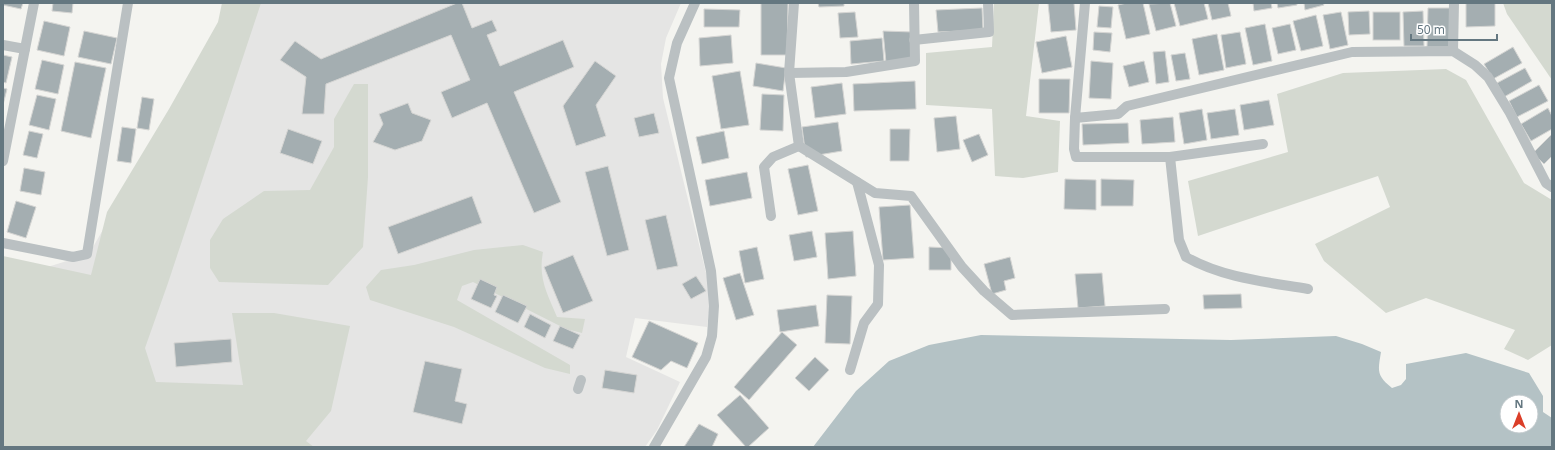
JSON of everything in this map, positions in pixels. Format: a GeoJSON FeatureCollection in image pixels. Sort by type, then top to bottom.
{"type":"FeatureCollection","features":[{"type":"Feature","properties":{"kind":"street"},"geometry":{"type":"LineString","coordinates":[[3,161],[34,3]]}},
{"type":"Feature","properties":{"kind":"street"},"geometry":{"type":"LineString","coordinates":[[3,243],[73,257],[87,254],[128,3]]}},
{"type":"Feature","properties":{"kind":"street"},"geometry":{"type":"LineString","coordinates":[[654,447],[706,357],[712,336],[714,306],[710,271],[669,78],[677,43],[695,3]]}},
{"type":"Feature","properties":{"kind":"street"},"geometry":{"type":"LineString","coordinates":[[794,3],[789,73],[799,146]]}},
{"type":"Feature","properties":{"kind":"street"},"geometry":{"type":"LineString","coordinates":[[789,73],[846,72],[915,61],[914,3]]}},
{"type":"Feature","properties":{"kind":"street"},"geometry":{"type":"LineString","coordinates":[[914,40],[989,32],[988,3]]}},
{"type":"Feature","properties":{"kind":"street"},"geometry":{"type":"LineString","coordinates":[[1085,3],[1075,118],[1074,149],[1076,157],[1170,157],[1263,144]]}},
{"type":"Feature","properties":{"kind":"street"},"geometry":{"type":"LineString","coordinates":[[1453,51],[1454,3]]}},
{"type":"Feature","properties":{"kind":"street"},"geometry":{"type":"LineString","coordinates":[[3,45],[25,50]]}},
{"type":"Feature","properties":{"kind":"street"},"geometry":{"type":"LineString","coordinates":[[1075,118],[1118,114],[1127,106],[1352,52],[1453,51],[1475,65],[1488,77],[1510,113],[1546,183],[1552,187]]}},
{"type":"Feature","properties":{"kind":"street"},"geometry":{"type":"LineString","coordinates":[[799,146],[875,193],[911,196],[962,267],[984,291],[1012,315],[1165,308]]}},
{"type":"Feature","properties":{"kind":"street"},"geometry":{"type":"LineString","coordinates":[[771,216],[764,167],[773,157],[799,146]]}},
{"type":"Feature","properties":{"kind":"street"},"geometry":{"type":"LineString","coordinates":[[1170,157],[1179,240],[1186,257],[1213,270],[1257,281],[1308,289]]}},
{"type":"Feature","properties":{"kind":"street"},"geometry":{"type":"LineString","coordinates":[[850,370],[864,323],[878,304],[879,266],[857,182]]}},
{"type":"Feature","properties":{"kind":"shaded area"},"geometry":{"type":"Polygon","coordinates":[[[222,3],[261,3],[145,348],[156,382],[243,385],[232,313],[274,313],[350,326],[331,411],[306,441],[314,447],[3,447],[3,256],[91,275],[107,212],[169,109],[218,22],[222,3]]]}},
{"type":"Feature","properties":{"kind":"shaded area"},"geometry":{"type":"Polygon","coordinates":[[[227,3],[681,3],[666,38],[661,64],[663,98],[709,285],[710,305],[707,327],[635,318],[626,357],[680,382],[657,430],[645,447],[232,447],[3,281],[89,254],[221,24],[227,3]]]}},
{"type":"Feature","properties":{"kind":"shaded area"},"geometry":{"type":"Polygon","coordinates":[[[994,3],[1039,3],[1026,116],[1060,121],[1058,172],[1023,178],[995,176],[992,109],[926,105],[926,53],[992,47],[994,3]]]}},
{"type":"Feature","properties":{"kind":"shaded area"},"geometry":{"type":"Polygon","coordinates":[[[1503,3],[1552,3],[1552,80],[1507,14],[1503,3]]]}},
{"type":"Feature","properties":{"kind":"shaded area"},"geometry":{"type":"Polygon","coordinates":[[[1446,69],[1466,80],[1524,183],[1552,200],[1552,345],[1528,360],[1504,349],[1515,330],[1426,298],[1386,313],[1324,261],[1315,244],[1390,207],[1378,176],[1198,236],[1188,181],[1288,152],[1277,94],[1343,73],[1446,69]]]}},
{"type":"Feature","properties":{"kind":"shaded area"},"geometry":{"type":"Polygon","coordinates":[[[354,84],[368,84],[368,177],[363,247],[328,285],[219,282],[210,268],[210,240],[223,219],[264,191],[310,190],[334,147],[334,119],[354,84]]]}},
{"type":"Feature","properties":{"kind":"shaded area"},"geometry":{"type":"Polygon","coordinates":[[[523,245],[543,252],[542,270],[544,285],[557,317],[585,319],[582,333],[566,329],[473,282],[462,286],[457,300],[570,365],[570,374],[545,368],[454,327],[370,300],[366,287],[381,270],[414,265],[474,250],[523,245]]]}},
{"type":"Feature","properties":{"kind":"shaded area"},"geometry":{"type":"Polygon","coordinates":[[[981,335],[1231,340],[1336,336],[1381,352],[1379,372],[1383,380],[1392,388],[1401,385],[1406,379],[1406,364],[1466,353],[1529,373],[1543,396],[1543,412],[1552,418],[1552,447],[813,447],[856,391],[889,361],[929,345],[981,335]]]}},
{"type":"Feature","properties":{"kind":"building"},"geometry":{"type":"Polygon","coordinates":[[[3,3],[23,3],[21,9],[3,5],[3,3]]]}},
{"type":"Feature","properties":{"kind":"building"},"geometry":{"type":"Polygon","coordinates":[[[53,3],[73,3],[72,13],[52,11],[53,3]]]}},
{"type":"Feature","properties":{"kind":"building"},"geometry":{"type":"Polygon","coordinates":[[[457,3],[462,3],[472,28],[492,20],[497,31],[487,35],[500,66],[563,40],[574,67],[514,92],[561,202],[534,213],[487,103],[452,118],[441,92],[470,80],[451,35],[326,84],[324,114],[302,114],[306,77],[280,60],[295,41],[321,59],[457,3]]]}},
{"type":"Feature","properties":{"kind":"building"},"geometry":{"type":"Polygon","coordinates":[[[761,3],[788,3],[787,55],[761,55],[761,3]]]}},
{"type":"Feature","properties":{"kind":"building"},"geometry":{"type":"Polygon","coordinates":[[[818,3],[844,3],[844,6],[819,7],[818,3]]]}},
{"type":"Feature","properties":{"kind":"building"},"geometry":{"type":"Polygon","coordinates":[[[1048,3],[1074,3],[1076,30],[1051,32],[1048,3]]]}},
{"type":"Feature","properties":{"kind":"building"},"geometry":{"type":"Polygon","coordinates":[[[1127,3],[1143,3],[1150,34],[1126,39],[1118,5],[1127,3]]]}},
{"type":"Feature","properties":{"kind":"building"},"geometry":{"type":"Polygon","coordinates":[[[1170,3],[1176,26],[1156,31],[1149,4],[1170,3]]]}},
{"type":"Feature","properties":{"kind":"building"},"geometry":{"type":"Polygon","coordinates":[[[1174,3],[1204,3],[1208,19],[1180,26],[1174,3]]]}},
{"type":"Feature","properties":{"kind":"building"},"geometry":{"type":"Polygon","coordinates":[[[1208,3],[1228,3],[1231,16],[1212,20],[1208,3]]]}},
{"type":"Feature","properties":{"kind":"building"},"geometry":{"type":"Polygon","coordinates":[[[1253,3],[1271,3],[1272,8],[1254,11],[1253,3]]]}},
{"type":"Feature","properties":{"kind":"building"},"geometry":{"type":"Polygon","coordinates":[[[1277,3],[1297,3],[1297,5],[1278,8],[1277,3]]]}},
{"type":"Feature","properties":{"kind":"building"},"geometry":{"type":"Polygon","coordinates":[[[1304,3],[1323,3],[1324,5],[1305,10],[1304,3]]]}},
{"type":"Feature","properties":{"kind":"building"},"geometry":{"type":"Polygon","coordinates":[[[1466,3],[1495,3],[1495,26],[1466,27],[1466,3]]]}},
{"type":"Feature","properties":{"kind":"building"},"geometry":{"type":"Polygon","coordinates":[[[1099,6],[1113,7],[1111,28],[1097,27],[1099,6]]]}},
{"type":"Feature","properties":{"kind":"building"},"geometry":{"type":"Polygon","coordinates":[[[982,8],[983,30],[938,32],[936,10],[982,8]]]}},
{"type":"Feature","properties":{"kind":"building"},"geometry":{"type":"Polygon","coordinates":[[[1428,8],[1450,8],[1449,47],[1427,47],[1428,8]]]}},
{"type":"Feature","properties":{"kind":"building"},"geometry":{"type":"Polygon","coordinates":[[[704,9],[740,10],[739,27],[704,27],[704,9]]]}},
{"type":"Feature","properties":{"kind":"building"},"geometry":{"type":"Polygon","coordinates":[[[1369,11],[1370,34],[1349,35],[1348,12],[1369,11]]]}},
{"type":"Feature","properties":{"kind":"building"},"geometry":{"type":"Polygon","coordinates":[[[1423,11],[1424,46],[1404,46],[1403,12],[1423,11]]]}},
{"type":"Feature","properties":{"kind":"building"},"geometry":{"type":"Polygon","coordinates":[[[855,12],[858,37],[840,38],[838,13],[855,12]]]}},
{"type":"Feature","properties":{"kind":"building"},"geometry":{"type":"Polygon","coordinates":[[[1341,12],[1348,45],[1330,49],[1323,15],[1341,12]]]}},
{"type":"Feature","properties":{"kind":"building"},"geometry":{"type":"Polygon","coordinates":[[[1373,12],[1400,12],[1400,40],[1373,40],[1373,12]]]}},
{"type":"Feature","properties":{"kind":"building"},"geometry":{"type":"Polygon","coordinates":[[[1316,15],[1323,46],[1301,51],[1293,21],[1316,15]]]}},
{"type":"Feature","properties":{"kind":"building"},"geometry":{"type":"Polygon","coordinates":[[[44,21],[70,27],[64,56],[37,50],[44,21]]]}},
{"type":"Feature","properties":{"kind":"building"},"geometry":{"type":"Polygon","coordinates":[[[1265,24],[1272,61],[1253,65],[1245,28],[1265,24]]]}},
{"type":"Feature","properties":{"kind":"building"},"geometry":{"type":"Polygon","coordinates":[[[1290,24],[1296,50],[1278,54],[1272,28],[1290,24]]]}},
{"type":"Feature","properties":{"kind":"building"},"geometry":{"type":"Polygon","coordinates":[[[84,31],[117,38],[111,64],[78,57],[84,31]]]}},
{"type":"Feature","properties":{"kind":"building"},"geometry":{"type":"Polygon","coordinates":[[[883,31],[913,32],[913,59],[886,63],[883,31]]]}},
{"type":"Feature","properties":{"kind":"building"},"geometry":{"type":"Polygon","coordinates":[[[1094,32],[1112,33],[1110,52],[1093,50],[1094,32]]]}},
{"type":"Feature","properties":{"kind":"building"},"geometry":{"type":"Polygon","coordinates":[[[1240,32],[1246,64],[1226,68],[1221,35],[1240,32]]]}},
{"type":"Feature","properties":{"kind":"building"},"geometry":{"type":"Polygon","coordinates":[[[1217,34],[1224,70],[1199,75],[1192,39],[1217,34]]]}},
{"type":"Feature","properties":{"kind":"building"},"geometry":{"type":"Polygon","coordinates":[[[731,35],[733,63],[700,66],[699,38],[731,35]]]}},
{"type":"Feature","properties":{"kind":"building"},"geometry":{"type":"Polygon","coordinates":[[[1066,36],[1072,67],[1042,73],[1036,42],[1066,36]]]}},
{"type":"Feature","properties":{"kind":"building"},"geometry":{"type":"Polygon","coordinates":[[[882,38],[884,61],[851,64],[850,41],[882,38]]]}},
{"type":"Feature","properties":{"kind":"building"},"geometry":{"type":"Polygon","coordinates":[[[1513,47],[1522,63],[1493,79],[1484,64],[1513,47]]]}},
{"type":"Feature","properties":{"kind":"building"},"geometry":{"type":"Polygon","coordinates":[[[1165,51],[1169,82],[1156,84],[1153,52],[1165,51]]]}},
{"type":"Feature","properties":{"kind":"building"},"geometry":{"type":"Polygon","coordinates":[[[1185,53],[1190,79],[1176,81],[1171,55],[1185,53]]]}},
{"type":"Feature","properties":{"kind":"building"},"geometry":{"type":"Polygon","coordinates":[[[3,55],[12,57],[6,83],[3,82],[3,55]]]}},
{"type":"Feature","properties":{"kind":"building"},"geometry":{"type":"Polygon","coordinates":[[[42,60],[64,65],[58,94],[35,89],[42,60]]]}},
{"type":"Feature","properties":{"kind":"building"},"geometry":{"type":"Polygon","coordinates":[[[595,61],[616,76],[596,105],[606,136],[576,146],[563,106],[595,61]]]}},
{"type":"Feature","properties":{"kind":"building"},"geometry":{"type":"Polygon","coordinates":[[[1091,61],[1113,63],[1111,99],[1089,98],[1091,61]]]}},
{"type":"Feature","properties":{"kind":"building"},"geometry":{"type":"Polygon","coordinates":[[[1144,61],[1149,82],[1129,87],[1123,66],[1144,61]]]}},
{"type":"Feature","properties":{"kind":"building"},"geometry":{"type":"Polygon","coordinates":[[[75,62],[106,68],[91,138],[61,131],[75,62]]]}},
{"type":"Feature","properties":{"kind":"building"},"geometry":{"type":"Polygon","coordinates":[[[756,63],[786,68],[783,91],[753,86],[756,63]]]}},
{"type":"Feature","properties":{"kind":"building"},"geometry":{"type":"Polygon","coordinates":[[[1525,68],[1532,81],[1504,97],[1497,83],[1525,68]]]}},
{"type":"Feature","properties":{"kind":"building"},"geometry":{"type":"Polygon","coordinates":[[[740,71],[749,125],[721,129],[712,76],[740,71]]]}},
{"type":"Feature","properties":{"kind":"building"},"geometry":{"type":"Polygon","coordinates":[[[1039,79],[1070,79],[1069,113],[1039,113],[1039,79]]]}},
{"type":"Feature","properties":{"kind":"building"},"geometry":{"type":"Polygon","coordinates":[[[915,81],[916,109],[854,111],[853,84],[915,81]]]}},
{"type":"Feature","properties":{"kind":"building"},"geometry":{"type":"Polygon","coordinates":[[[842,83],[846,114],[815,118],[811,87],[842,83]]]}},
{"type":"Feature","properties":{"kind":"building"},"geometry":{"type":"Polygon","coordinates":[[[1539,85],[1548,101],[1517,117],[1509,101],[1539,85]]]}},
{"type":"Feature","properties":{"kind":"building"},"geometry":{"type":"Polygon","coordinates":[[[3,88],[7,89],[3,105],[3,88]]]}},
{"type":"Feature","properties":{"kind":"building"},"geometry":{"type":"Polygon","coordinates":[[[762,94],[784,95],[783,131],[760,130],[762,94]]]}},
{"type":"Feature","properties":{"kind":"building"},"geometry":{"type":"Polygon","coordinates":[[[37,95],[56,99],[49,130],[29,125],[37,95]]]}},
{"type":"Feature","properties":{"kind":"building"},"geometry":{"type":"Polygon","coordinates":[[[142,97],[154,99],[149,130],[137,128],[142,97]]]}},
{"type":"Feature","properties":{"kind":"building"},"geometry":{"type":"Polygon","coordinates":[[[1269,100],[1274,125],[1244,130],[1240,105],[1269,100]]]}},
{"type":"Feature","properties":{"kind":"building"},"geometry":{"type":"Polygon","coordinates":[[[408,103],[412,113],[431,120],[422,141],[395,150],[373,142],[383,124],[379,114],[408,103]]]}},
{"type":"Feature","properties":{"kind":"building"},"geometry":{"type":"Polygon","coordinates":[[[1548,108],[1552,116],[1552,129],[1531,141],[1521,124],[1548,108]]]}},
{"type":"Feature","properties":{"kind":"building"},"geometry":{"type":"Polygon","coordinates":[[[1202,109],[1207,140],[1184,144],[1179,113],[1202,109]]]}},
{"type":"Feature","properties":{"kind":"building"},"geometry":{"type":"Polygon","coordinates":[[[1235,109],[1239,135],[1211,139],[1207,113],[1235,109]]]}},
{"type":"Feature","properties":{"kind":"building"},"geometry":{"type":"Polygon","coordinates":[[[654,113],[659,133],[639,137],[634,118],[654,113]]]}},
{"type":"Feature","properties":{"kind":"building"},"geometry":{"type":"Polygon","coordinates":[[[956,116],[960,149],[937,152],[934,118],[956,116]]]}},
{"type":"Feature","properties":{"kind":"building"},"geometry":{"type":"Polygon","coordinates":[[[1173,117],[1175,142],[1142,144],[1140,120],[1173,117]]]}},
{"type":"Feature","properties":{"kind":"building"},"geometry":{"type":"Polygon","coordinates":[[[838,122],[842,151],[806,157],[802,127],[838,122]]]}},
{"type":"Feature","properties":{"kind":"building"},"geometry":{"type":"Polygon","coordinates":[[[1128,123],[1129,143],[1083,145],[1082,124],[1128,123]]]}},
{"type":"Feature","properties":{"kind":"building"},"geometry":{"type":"Polygon","coordinates":[[[122,127],[136,129],[131,163],[117,161],[122,127]]]}},
{"type":"Feature","properties":{"kind":"building"},"geometry":{"type":"Polygon","coordinates":[[[288,129],[322,141],[313,164],[280,153],[288,129]]]}},
{"type":"Feature","properties":{"kind":"building"},"geometry":{"type":"Polygon","coordinates":[[[890,129],[910,129],[909,161],[890,161],[890,129]]]}},
{"type":"Feature","properties":{"kind":"building"},"geometry":{"type":"Polygon","coordinates":[[[29,131],[43,134],[37,158],[23,155],[29,131]]]}},
{"type":"Feature","properties":{"kind":"building"},"geometry":{"type":"Polygon","coordinates":[[[724,131],[729,158],[702,164],[696,137],[724,131]]]}},
{"type":"Feature","properties":{"kind":"building"},"geometry":{"type":"Polygon","coordinates":[[[979,134],[988,155],[972,162],[963,140],[979,134]]]}},
{"type":"Feature","properties":{"kind":"building"},"geometry":{"type":"Polygon","coordinates":[[[1552,134],[1552,156],[1544,164],[1533,153],[1552,134]]]}},
{"type":"Feature","properties":{"kind":"building"},"geometry":{"type":"Polygon","coordinates":[[[808,165],[818,211],[798,215],[788,169],[808,165]]]}},
{"type":"Feature","properties":{"kind":"building"},"geometry":{"type":"Polygon","coordinates":[[[608,166],[629,250],[607,256],[585,172],[608,166]]]}},
{"type":"Feature","properties":{"kind":"building"},"geometry":{"type":"Polygon","coordinates":[[[24,168],[45,172],[41,195],[20,191],[24,168]]]}},
{"type":"Feature","properties":{"kind":"building"},"geometry":{"type":"Polygon","coordinates":[[[747,172],[752,198],[710,206],[705,180],[747,172]]]}},
{"type":"Feature","properties":{"kind":"building"},"geometry":{"type":"Polygon","coordinates":[[[1065,179],[1096,180],[1096,210],[1064,209],[1065,179]]]}},
{"type":"Feature","properties":{"kind":"building"},"geometry":{"type":"Polygon","coordinates":[[[1101,179],[1134,180],[1133,206],[1101,206],[1101,179]]]}},
{"type":"Feature","properties":{"kind":"building"},"geometry":{"type":"Polygon","coordinates":[[[472,196],[482,223],[398,254],[388,227],[472,196]]]}},
{"type":"Feature","properties":{"kind":"building"},"geometry":{"type":"Polygon","coordinates":[[[16,201],[36,207],[26,238],[7,232],[16,201]]]}},
{"type":"Feature","properties":{"kind":"building"},"geometry":{"type":"Polygon","coordinates":[[[910,205],[914,258],[883,260],[879,207],[910,205]]]}},
{"type":"Feature","properties":{"kind":"building"},"geometry":{"type":"Polygon","coordinates":[[[666,215],[678,266],[657,270],[645,220],[666,215]]]}},
{"type":"Feature","properties":{"kind":"building"},"geometry":{"type":"Polygon","coordinates":[[[812,231],[817,257],[794,261],[789,235],[812,231]]]}},
{"type":"Feature","properties":{"kind":"building"},"geometry":{"type":"Polygon","coordinates":[[[853,231],[856,276],[828,279],[825,233],[853,231]]]}},
{"type":"Feature","properties":{"kind":"building"},"geometry":{"type":"Polygon","coordinates":[[[757,247],[764,279],[745,283],[739,251],[757,247]]]}},
{"type":"Feature","properties":{"kind":"building"},"geometry":{"type":"Polygon","coordinates":[[[929,247],[951,248],[951,270],[929,270],[929,247]]]}},
{"type":"Feature","properties":{"kind":"building"},"geometry":{"type":"Polygon","coordinates":[[[573,255],[593,301],[563,313],[544,267],[573,255]]]}},
{"type":"Feature","properties":{"kind":"building"},"geometry":{"type":"Polygon","coordinates":[[[1010,257],[1015,278],[1004,281],[1006,290],[992,294],[984,264],[1010,257]]]}},
{"type":"Feature","properties":{"kind":"building"},"geometry":{"type":"Polygon","coordinates":[[[740,273],[754,315],[736,320],[723,278],[740,273]]]}},
{"type":"Feature","properties":{"kind":"building"},"geometry":{"type":"Polygon","coordinates":[[[1102,273],[1105,306],[1078,308],[1075,274],[1102,273]]]}},
{"type":"Feature","properties":{"kind":"building"},"geometry":{"type":"Polygon","coordinates":[[[696,276],[706,291],[691,299],[682,284],[696,276]]]}},
{"type":"Feature","properties":{"kind":"building"},"geometry":{"type":"Polygon","coordinates":[[[480,279],[497,287],[494,295],[497,296],[491,308],[471,299],[480,279]]]}},
{"type":"Feature","properties":{"kind":"building"},"geometry":{"type":"Polygon","coordinates":[[[1241,294],[1242,308],[1204,309],[1203,295],[1241,294]]]}},
{"type":"Feature","properties":{"kind":"building"},"geometry":{"type":"Polygon","coordinates":[[[503,295],[527,306],[518,323],[495,312],[503,295]]]}},
{"type":"Feature","properties":{"kind":"building"},"geometry":{"type":"Polygon","coordinates":[[[827,295],[852,296],[850,344],[825,343],[827,295]]]}},
{"type":"Feature","properties":{"kind":"building"},"geometry":{"type":"Polygon","coordinates":[[[816,305],[819,326],[780,332],[777,310],[816,305]]]}},
{"type":"Feature","properties":{"kind":"building"},"geometry":{"type":"Polygon","coordinates":[[[530,314],[551,325],[545,338],[524,327],[530,314]]]}},
{"type":"Feature","properties":{"kind":"building"},"geometry":{"type":"Polygon","coordinates":[[[649,321],[698,343],[687,368],[671,361],[661,370],[632,357],[649,321]]]}},
{"type":"Feature","properties":{"kind":"building"},"geometry":{"type":"Polygon","coordinates":[[[560,326],[580,335],[573,349],[553,341],[560,326]]]}},
{"type":"Feature","properties":{"kind":"building"},"geometry":{"type":"Polygon","coordinates":[[[782,332],[797,345],[749,400],[734,387],[782,332]]]}},
{"type":"Feature","properties":{"kind":"building"},"geometry":{"type":"Polygon","coordinates":[[[231,339],[232,362],[176,367],[174,343],[231,339]]]}},
{"type":"Feature","properties":{"kind":"building"},"geometry":{"type":"Polygon","coordinates":[[[815,357],[829,370],[809,391],[795,378],[815,357]]]}},
{"type":"Feature","properties":{"kind":"building"},"geometry":{"type":"Polygon","coordinates":[[[425,361],[462,369],[455,401],[467,404],[462,424],[413,412],[425,361]]]}},
{"type":"Feature","properties":{"kind":"building"},"geometry":{"type":"Polygon","coordinates":[[[605,370],[637,375],[634,393],[602,388],[605,370]]]}},
{"type":"Feature","properties":{"kind":"building"},"geometry":{"type":"Polygon","coordinates":[[[740,395],[769,428],[748,447],[746,447],[717,415],[740,395]]]}},
{"type":"Feature","properties":{"kind":"building"},"geometry":{"type":"Polygon","coordinates":[[[699,424],[718,434],[712,447],[684,447],[699,424]]]}}]}
